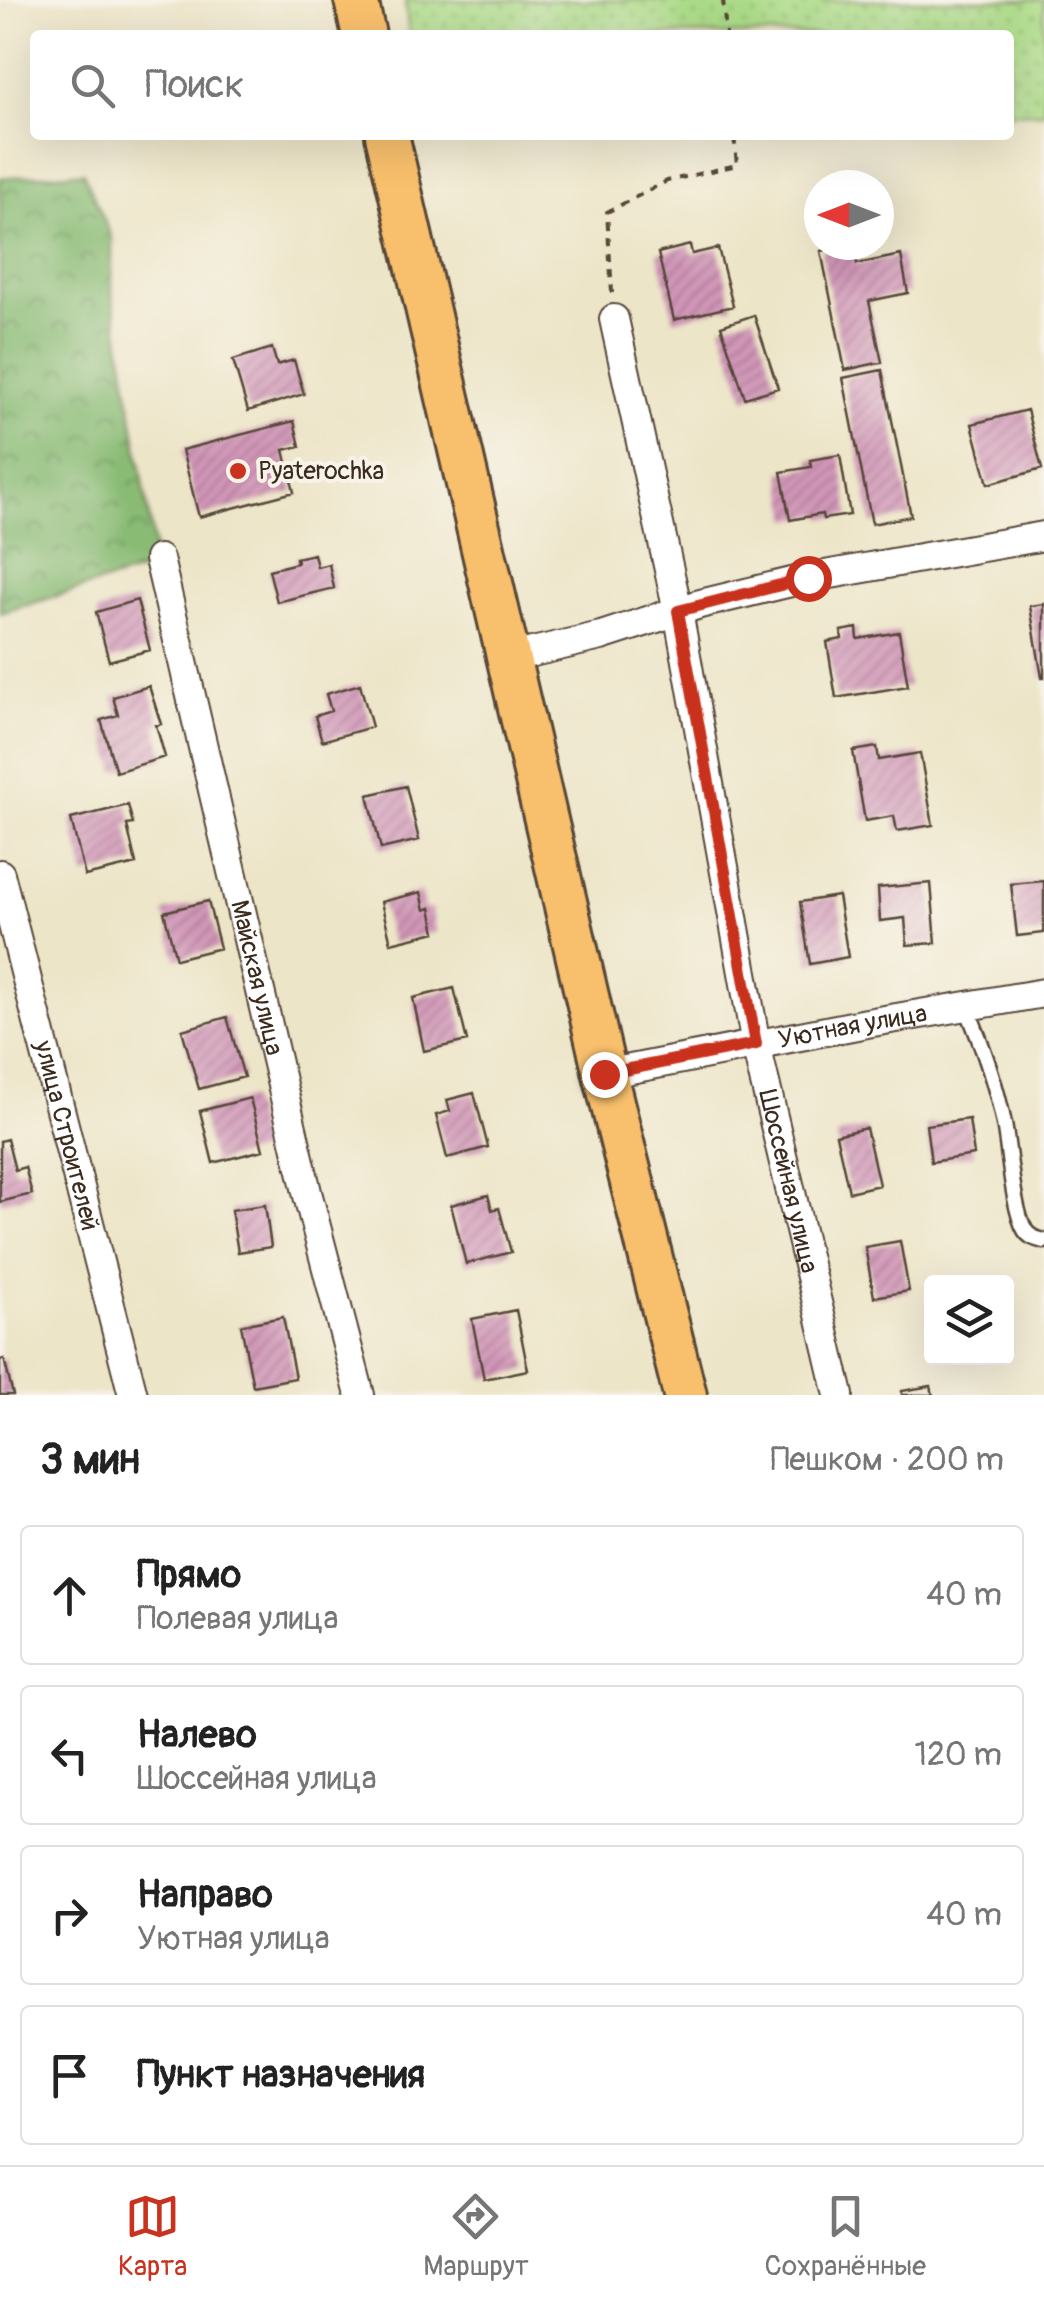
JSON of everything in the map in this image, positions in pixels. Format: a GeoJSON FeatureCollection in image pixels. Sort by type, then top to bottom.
{"type":"FeatureCollection","features":[{"type":"Feature","properties":{"kind":"main road"},"geometry":{"type":"LineString","coordinates":[[356,0],[363,30]]}},
{"type":"Feature","properties":{"kind":"main road"},"geometry":{"type":"LineString","coordinates":[[387,140],[604,1074],[685,1395]]}},
{"type":"Feature","properties":{"kind":"street","name":"Шоссейная улица"},"geometry":{"type":"LineString","coordinates":[[614,319],[678,611],[756,1044],[839,1395]]}},
{"type":"Feature","properties":{"kind":"street"},"geometry":{"type":"LineString","coordinates":[[507,658],[602,636],[678,611],[808,578],[1044,536]]}},
{"type":"Feature","properties":{"kind":"street","name":"Майская улица"},"geometry":{"type":"LineString","coordinates":[[158,560],[307,1192],[360,1395]]}},
{"type":"Feature","properties":{"kind":"street","name":"улица Строителей"},"geometry":{"type":"LineString","coordinates":[[0,874],[133,1395]]}},
{"type":"Feature","properties":{"kind":"street","name":"Уютная улица"},"geometry":{"type":"LineString","coordinates":[[604,1074],[1044,993]]}},
{"type":"Feature","properties":{"kind":"lane"},"geometry":{"type":"LineString","coordinates":[[966,1006],[987,1057],[999,1104],[1019,1215],[1026,1233],[1044,1241]]}},
{"type":"Feature","properties":{"kind":"path"},"geometry":{"type":"LineString","coordinates":[[723,0],[726,30]]}},
{"type":"Feature","properties":{"kind":"path"},"geometry":{"type":"LineString","coordinates":[[614,319],[607,212],[667,181],[737,165],[734,140]]}},
{"type":"Feature","properties":{"kind":"green space"},"geometry":{"type":"Polygon","coordinates":[[[405,0],[1044,0],[1044,112],[1014,113],[1014,30],[408,30],[405,0]]]}},
{"type":"Feature","properties":{"kind":"green space"},"geometry":{"type":"Polygon","coordinates":[[[83,172],[112,238],[112,293],[157,566],[0,613],[0,178],[83,172]]]}},
{"type":"Feature","properties":{"kind":"building"},"geometry":{"type":"Polygon","coordinates":[[[690,245],[692,254],[718,248],[733,306],[674,320],[658,253],[690,245]]]}},
{"type":"Feature","properties":{"kind":"building"},"geometry":{"type":"Polygon","coordinates":[[[901,255],[908,293],[869,301],[882,362],[845,370],[823,260],[856,260],[857,264],[894,260],[901,255]]]}},
{"type":"Feature","properties":{"kind":"building"},"geometry":{"type":"Polygon","coordinates":[[[754,315],[778,388],[745,398],[721,326],[754,315]]]}},
{"type":"Feature","properties":{"kind":"building"},"geometry":{"type":"Polygon","coordinates":[[[272,348],[277,365],[294,360],[304,394],[248,411],[233,360],[272,348]]]}},
{"type":"Feature","properties":{"kind":"building"},"geometry":{"type":"Polygon","coordinates":[[[882,370],[911,516],[872,524],[843,378],[882,370]]]}},
{"type":"Feature","properties":{"kind":"building"},"geometry":{"type":"Polygon","coordinates":[[[1027,410],[1042,469],[988,484],[972,424],[1027,410]]]}},
{"type":"Feature","properties":{"kind":"building","name":"Pyaterochka"},"geometry":{"type":"Polygon","coordinates":[[[294,421],[300,446],[284,450],[294,492],[199,517],[182,450],[294,421]]]}},
{"type":"Feature","properties":{"kind":"building"},"geometry":{"type":"Polygon","coordinates":[[[840,455],[850,515],[823,519],[822,514],[790,520],[781,472],[811,467],[810,460],[840,455]]]}},
{"type":"Feature","properties":{"kind":"building"},"geometry":{"type":"Polygon","coordinates":[[[314,554],[317,567],[329,564],[334,588],[277,602],[269,570],[314,554]]]}},
{"type":"Feature","properties":{"kind":"building"},"geometry":{"type":"Polygon","coordinates":[[[137,600],[150,650],[109,661],[96,612],[137,600]]]}},
{"type":"Feature","properties":{"kind":"building"},"geometry":{"type":"Polygon","coordinates":[[[1044,604],[1044,678],[1042,678],[1030,606],[1044,604]]]}},
{"type":"Feature","properties":{"kind":"building"},"geometry":{"type":"Polygon","coordinates":[[[857,628],[858,639],[899,632],[908,686],[836,698],[827,642],[842,639],[841,631],[857,628]]]}},
{"type":"Feature","properties":{"kind":"building"},"geometry":{"type":"Polygon","coordinates":[[[360,684],[372,727],[322,741],[315,716],[331,711],[326,694],[360,684]]]}},
{"type":"Feature","properties":{"kind":"building"},"geometry":{"type":"Polygon","coordinates":[[[149,686],[161,724],[156,725],[165,757],[116,772],[101,720],[118,715],[113,697],[149,686]]]}},
{"type":"Feature","properties":{"kind":"building"},"geometry":{"type":"Polygon","coordinates":[[[877,747],[879,760],[920,753],[933,825],[897,831],[894,816],[865,821],[853,751],[877,747]]]}},
{"type":"Feature","properties":{"kind":"building"},"geometry":{"type":"Polygon","coordinates":[[[406,786],[419,840],[381,849],[368,795],[406,786]]]}},
{"type":"Feature","properties":{"kind":"building"},"geometry":{"type":"Polygon","coordinates":[[[128,805],[133,824],[127,825],[136,864],[85,876],[71,819],[128,805]]]}},
{"type":"Feature","properties":{"kind":"building"},"geometry":{"type":"Polygon","coordinates":[[[1044,881],[1044,933],[1017,936],[1011,884],[1044,881]]]}},
{"type":"Feature","properties":{"kind":"building"},"geometry":{"type":"Polygon","coordinates":[[[931,883],[936,943],[907,945],[905,918],[880,921],[878,888],[931,883]]]}},
{"type":"Feature","properties":{"kind":"building"},"geometry":{"type":"Polygon","coordinates":[[[421,892],[425,910],[431,908],[436,932],[391,943],[381,902],[421,892]]]}},
{"type":"Feature","properties":{"kind":"building"},"geometry":{"type":"Polygon","coordinates":[[[838,896],[848,957],[810,964],[800,902],[838,896]]]}},
{"type":"Feature","properties":{"kind":"building"},"geometry":{"type":"Polygon","coordinates":[[[208,901],[220,948],[176,959],[164,912],[208,901]]]}},
{"type":"Feature","properties":{"kind":"building"},"geometry":{"type":"Polygon","coordinates":[[[454,988],[467,1041],[424,1051],[413,998],[454,988]]]}},
{"type":"Feature","properties":{"kind":"building"},"geometry":{"type":"Polygon","coordinates":[[[227,1017],[244,1077],[199,1089],[182,1030],[227,1017]]]}},
{"type":"Feature","properties":{"kind":"building"},"geometry":{"type":"Polygon","coordinates":[[[474,1093],[488,1147],[447,1158],[436,1115],[450,1111],[447,1100],[474,1093]]]}},
{"type":"Feature","properties":{"kind":"building"},"geometry":{"type":"Polygon","coordinates":[[[250,1098],[263,1150],[213,1163],[200,1111],[250,1098]]]}},
{"type":"Feature","properties":{"kind":"building"},"geometry":{"type":"Polygon","coordinates":[[[969,1119],[974,1155],[931,1162],[926,1125],[969,1119]]]}},
{"type":"Feature","properties":{"kind":"building"},"geometry":{"type":"Polygon","coordinates":[[[866,1128],[879,1185],[849,1192],[836,1135],[866,1128]]]}},
{"type":"Feature","properties":{"kind":"building"},"geometry":{"type":"Polygon","coordinates":[[[7,1139],[15,1170],[25,1167],[32,1194],[0,1202],[0,1141],[7,1139]]]}},
{"type":"Feature","properties":{"kind":"building"},"geometry":{"type":"Polygon","coordinates":[[[488,1195],[492,1210],[499,1208],[511,1252],[466,1264],[451,1205],[488,1195]]]}},
{"type":"Feature","properties":{"kind":"building"},"geometry":{"type":"Polygon","coordinates":[[[265,1205],[271,1247],[238,1252],[231,1210],[265,1205]]]}},
{"type":"Feature","properties":{"kind":"building"},"geometry":{"type":"Polygon","coordinates":[[[900,1241],[909,1291],[874,1297],[865,1247],[900,1241]]]}},
{"type":"Feature","properties":{"kind":"building"},"geometry":{"type":"Polygon","coordinates":[[[516,1310],[528,1370],[484,1379],[472,1319],[516,1310]]]}},
{"type":"Feature","properties":{"kind":"building"},"geometry":{"type":"Polygon","coordinates":[[[283,1317],[295,1378],[253,1386],[241,1325],[283,1317]]]}},
{"type":"Feature","properties":{"kind":"building"},"geometry":{"type":"Polygon","coordinates":[[[4,1359],[13,1395],[0,1395],[0,1360],[4,1359]]]}},
{"type":"Feature","properties":{"kind":"building"},"geometry":{"type":"Polygon","coordinates":[[[931,1386],[933,1395],[902,1395],[902,1391],[931,1386]]]}},
{"type":"Feature","properties":{"kind":"place","name":"Pyaterochka"},"geometry":{"type":"Point","coordinates":[238,471]}},
{"type":"Feature","properties":{"kind":"route"},"geometry":{"type":"LineString","coordinates":[[604,1074],[756,1044],[678,611],[808,578]]}}]}
